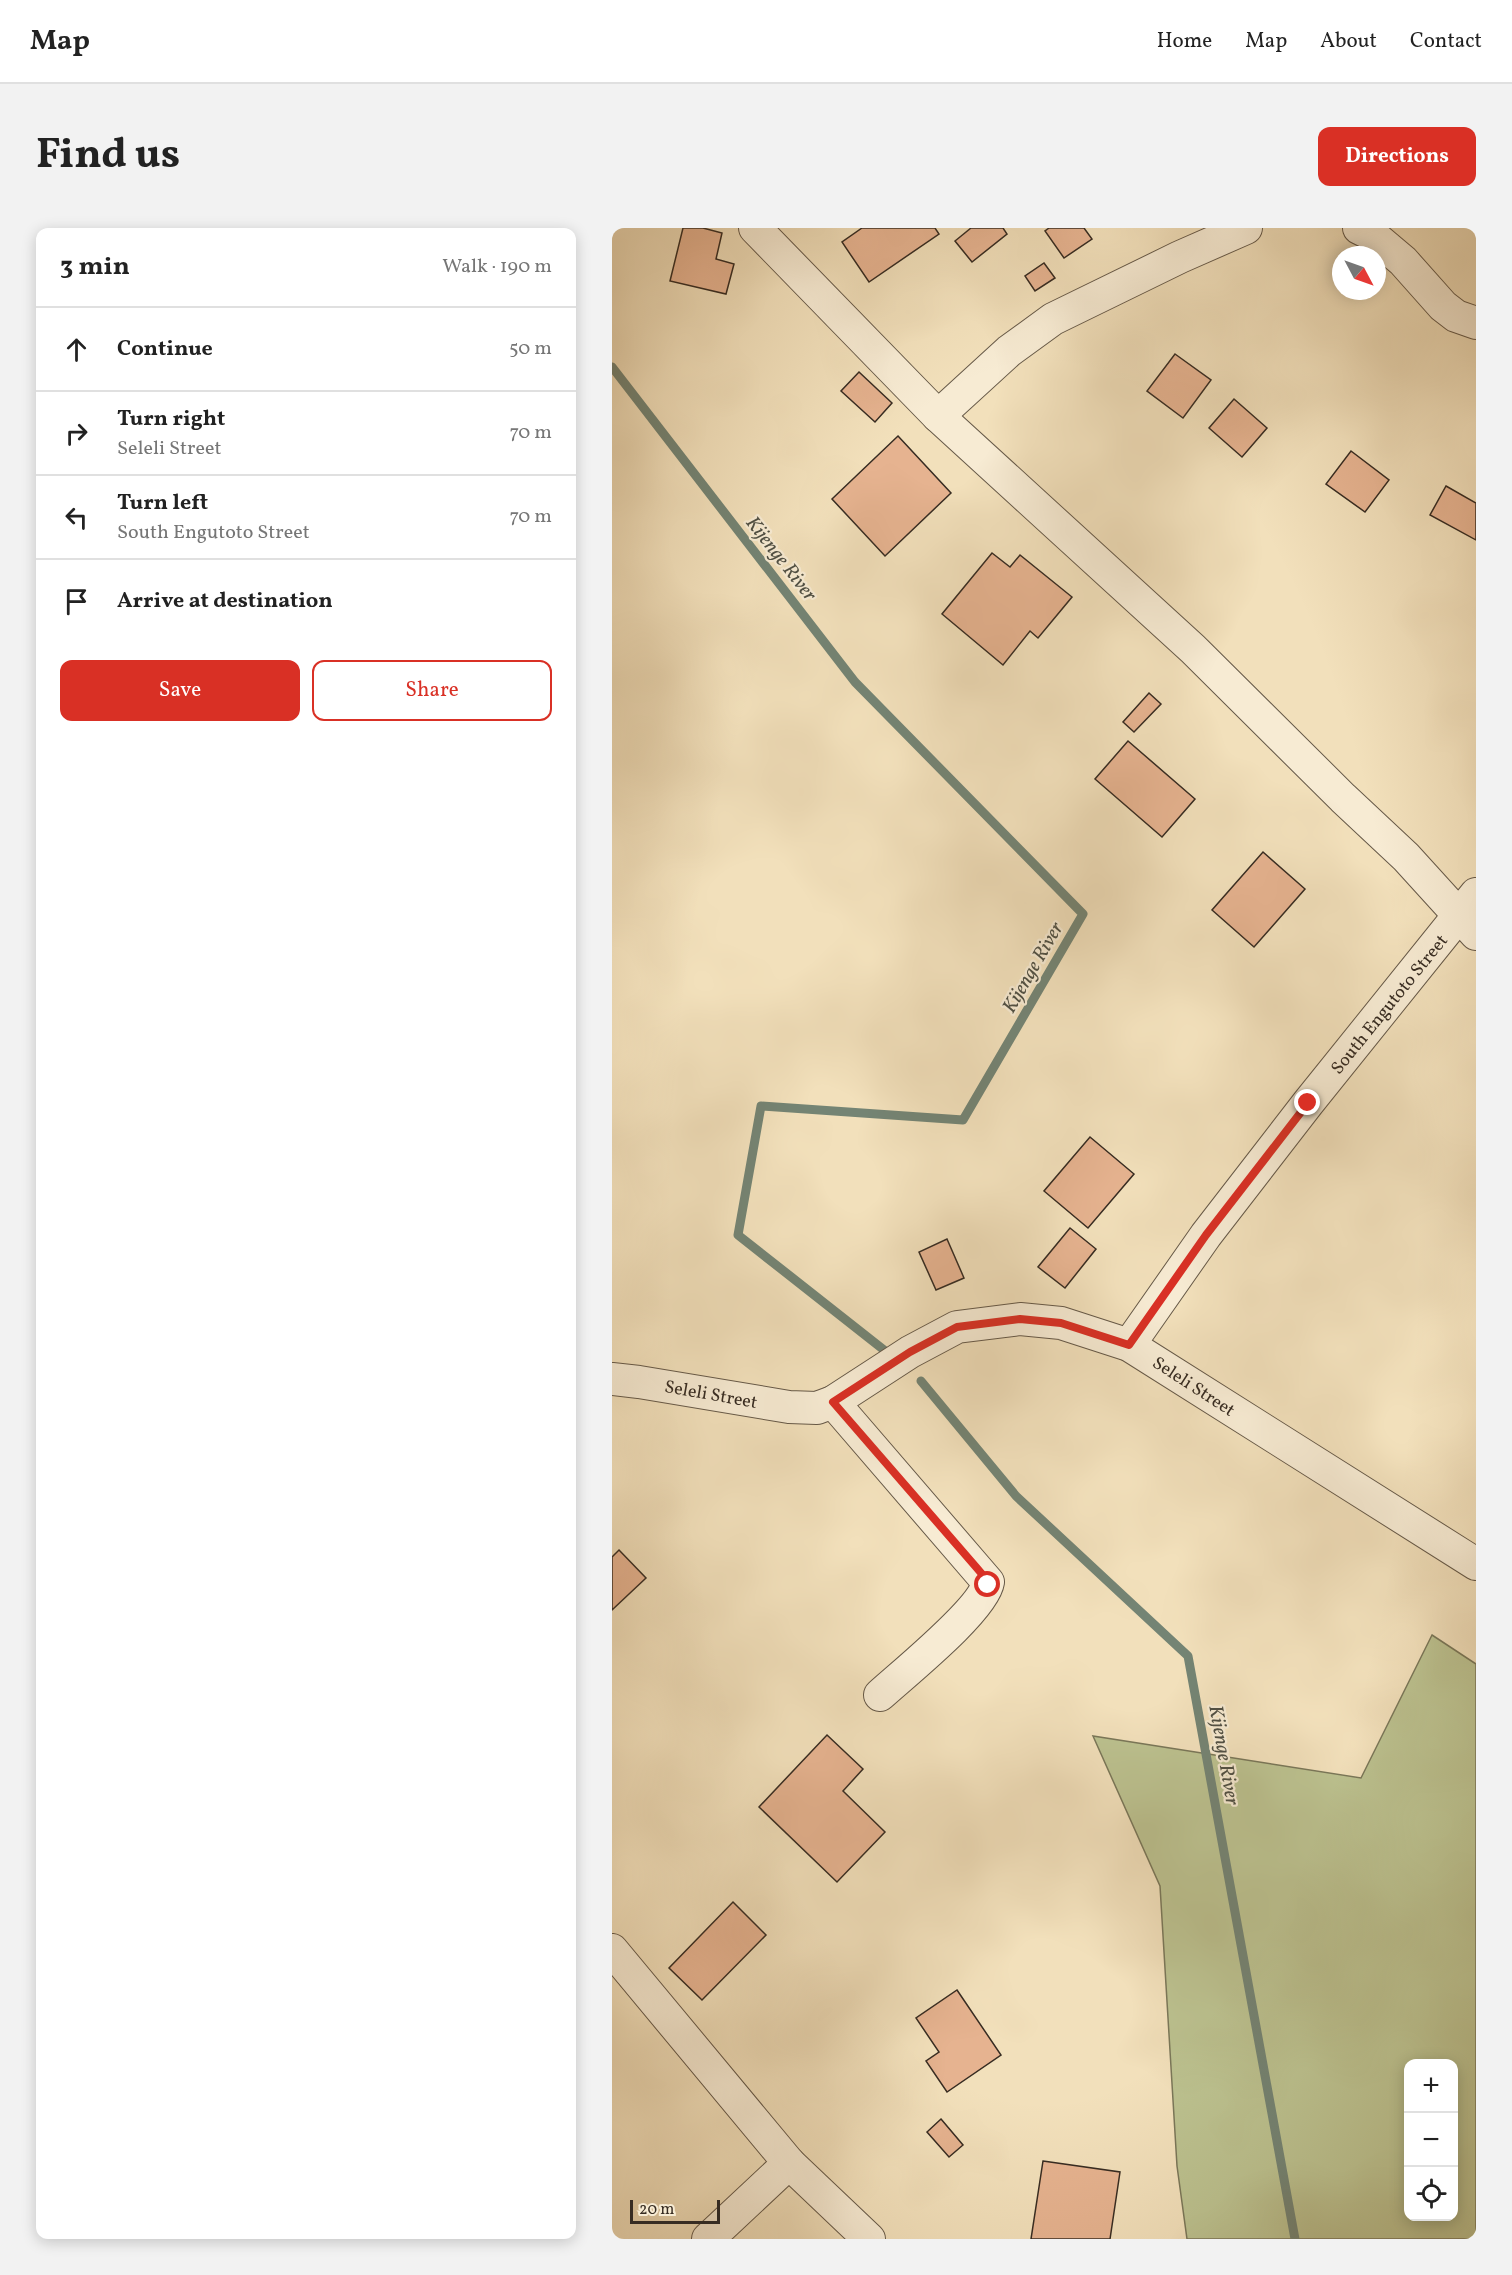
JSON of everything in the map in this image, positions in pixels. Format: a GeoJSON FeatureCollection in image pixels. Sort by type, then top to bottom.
{"type":"FeatureCollection","features":[{"type":"Feature","properties":{"kind":"street"},"geometry":{"type":"LineString","coordinates":[[755,228],[938,416],[1192,649],[1343,798],[1470,914]]}},
{"type":"Feature","properties":{"kind":"street"},"geometry":{"type":"LineString","coordinates":[[938,416],[1009,351],[1053,320],[1180,257],[1246,228]]}},
{"type":"Feature","properties":{"kind":"street"},"geometry":{"type":"LineString","coordinates":[[1359,228],[1371,234],[1403,261],[1443,306],[1456,316],[1476,323]]}},
{"type":"Feature","properties":{"kind":"street","name":"South Engutoto Street"},"geometry":{"type":"LineString","coordinates":[[1129,1345],[1220,1216],[1470,914]]}},
{"type":"Feature","properties":{"kind":"street","name":"Seleli Street"},"geometry":{"type":"LineString","coordinates":[[612,1379],[789,1407],[817,1408],[833,1402],[910,1352],[957,1327],[1020,1319],[1061,1323],[1129,1345],[1476,1564]]}},
{"type":"Feature","properties":{"kind":"street"},"geometry":{"type":"LineString","coordinates":[[833,1402],[988,1582],[984,1595],[963,1619],[880,1695]]}},
{"type":"Feature","properties":{"kind":"street"},"geometry":{"type":"LineString","coordinates":[[612,1950],[789,2163],[868,2239]]}},
{"type":"Feature","properties":{"kind":"street"},"geometry":{"type":"LineString","coordinates":[[708,2239],[789,2163]]}},
{"type":"Feature","properties":{"kind":"green space"},"geometry":{"type":"Polygon","coordinates":[[[1432,1635],[1476,1664],[1476,2239],[1187,2239],[1177,2166],[1160,1886],[1093,1736],[1361,1778],[1432,1635]]]}},
{"type":"Feature","properties":{"kind":"building"},"geometry":{"type":"Polygon","coordinates":[[[683,228],[703,228],[722,233],[716,259],[734,264],[726,294],[670,281],[683,228]]]}},
{"type":"Feature","properties":{"kind":"building"},"geometry":{"type":"Polygon","coordinates":[[[862,228],[935,228],[939,234],[869,282],[842,242],[862,228]]]}},
{"type":"Feature","properties":{"kind":"building"},"geometry":{"type":"Polygon","coordinates":[[[971,228],[1003,228],[1007,234],[972,262],[955,241],[971,228]]]}},
{"type":"Feature","properties":{"kind":"building"},"geometry":{"type":"Polygon","coordinates":[[[1049,228],[1084,228],[1092,239],[1064,258],[1045,231],[1049,228]]]}},
{"type":"Feature","properties":{"kind":"building"},"geometry":{"type":"Polygon","coordinates":[[[1044,263],[1055,278],[1035,291],[1025,276],[1044,263]]]}},
{"type":"Feature","properties":{"kind":"building"},"geometry":{"type":"Polygon","coordinates":[[[1175,354],[1211,380],[1183,418],[1147,391],[1175,354]]]}},
{"type":"Feature","properties":{"kind":"building"},"geometry":{"type":"Polygon","coordinates":[[[859,372],[892,403],[875,422],[841,391],[859,372]]]}},
{"type":"Feature","properties":{"kind":"building"},"geometry":{"type":"Polygon","coordinates":[[[1234,399],[1267,428],[1242,457],[1209,428],[1234,399]]]}},
{"type":"Feature","properties":{"kind":"building"},"geometry":{"type":"Polygon","coordinates":[[[898,436],[951,493],[885,556],[832,499],[898,436]]]}},
{"type":"Feature","properties":{"kind":"building"},"geometry":{"type":"Polygon","coordinates":[[[1351,451],[1389,480],[1365,512],[1326,484],[1351,451]]]}},
{"type":"Feature","properties":{"kind":"building"},"geometry":{"type":"Polygon","coordinates":[[[1446,486],[1476,503],[1476,540],[1430,515],[1446,486]]]}},
{"type":"Feature","properties":{"kind":"building"},"geometry":{"type":"Polygon","coordinates":[[[992,553],[1010,567],[1020,555],[1072,597],[1038,638],[1030,631],[1003,665],[942,614],[992,553]]]}},
{"type":"Feature","properties":{"kind":"building"},"geometry":{"type":"Polygon","coordinates":[[[1149,693],[1161,704],[1134,732],[1123,722],[1149,693]]]}},
{"type":"Feature","properties":{"kind":"building"},"geometry":{"type":"Polygon","coordinates":[[[1128,741],[1195,799],[1162,837],[1095,779],[1128,741]]]}},
{"type":"Feature","properties":{"kind":"building"},"geometry":{"type":"Polygon","coordinates":[[[1263,852],[1305,889],[1254,947],[1212,910],[1263,852]]]}},
{"type":"Feature","properties":{"kind":"building"},"geometry":{"type":"Polygon","coordinates":[[[1090,1137],[1134,1174],[1088,1228],[1044,1191],[1090,1137]]]}},
{"type":"Feature","properties":{"kind":"building"},"geometry":{"type":"Polygon","coordinates":[[[1070,1228],[1096,1249],[1065,1288],[1038,1267],[1070,1228]]]}},
{"type":"Feature","properties":{"kind":"building"},"geometry":{"type":"Polygon","coordinates":[[[947,1239],[964,1278],[936,1290],[919,1252],[947,1239]]]}},
{"type":"Feature","properties":{"kind":"building"},"geometry":{"type":"Polygon","coordinates":[[[619,1550],[646,1578],[612,1610],[612,1557],[619,1550]]]}},
{"type":"Feature","properties":{"kind":"building"},"geometry":{"type":"Polygon","coordinates":[[[827,1735],[863,1769],[843,1791],[885,1832],[837,1882],[759,1807],[827,1735]]]}},
{"type":"Feature","properties":{"kind":"building"},"geometry":{"type":"Polygon","coordinates":[[[733,1902],[766,1935],[702,2000],[669,1968],[733,1902]]]}},
{"type":"Feature","properties":{"kind":"building"},"geometry":{"type":"Polygon","coordinates":[[[957,1990],[1001,2055],[947,2092],[926,2061],[939,2052],[916,2018],[957,1990]]]}},
{"type":"Feature","properties":{"kind":"building"},"geometry":{"type":"Polygon","coordinates":[[[941,2119],[963,2145],[949,2157],[927,2132],[941,2119]]]}},
{"type":"Feature","properties":{"kind":"building"},"geometry":{"type":"Polygon","coordinates":[[[1043,2161],[1120,2172],[1110,2239],[1031,2239],[1043,2161]]]}},
{"type":"Feature","properties":{"kind":"waterway","name":"Kijenge River"},"geometry":{"type":"LineString","coordinates":[[612,367],[855,682],[1083,914],[963,1120],[761,1106],[738,1235],[884,1350]]}},
{"type":"Feature","properties":{"kind":"waterway","name":"Kijenge River"},"geometry":{"type":"LineString","coordinates":[[921,1381],[1016,1496],[1188,1656],[1295,2239]]}},
{"type":"Feature","properties":{"kind":"route"},"geometry":{"type":"LineString","coordinates":[[988,1585],[987,1580],[976,1567],[833,1402],[910,1352],[957,1327],[1020,1319],[1061,1323],[1129,1345],[1206,1235],[1308,1103]]}}]}
